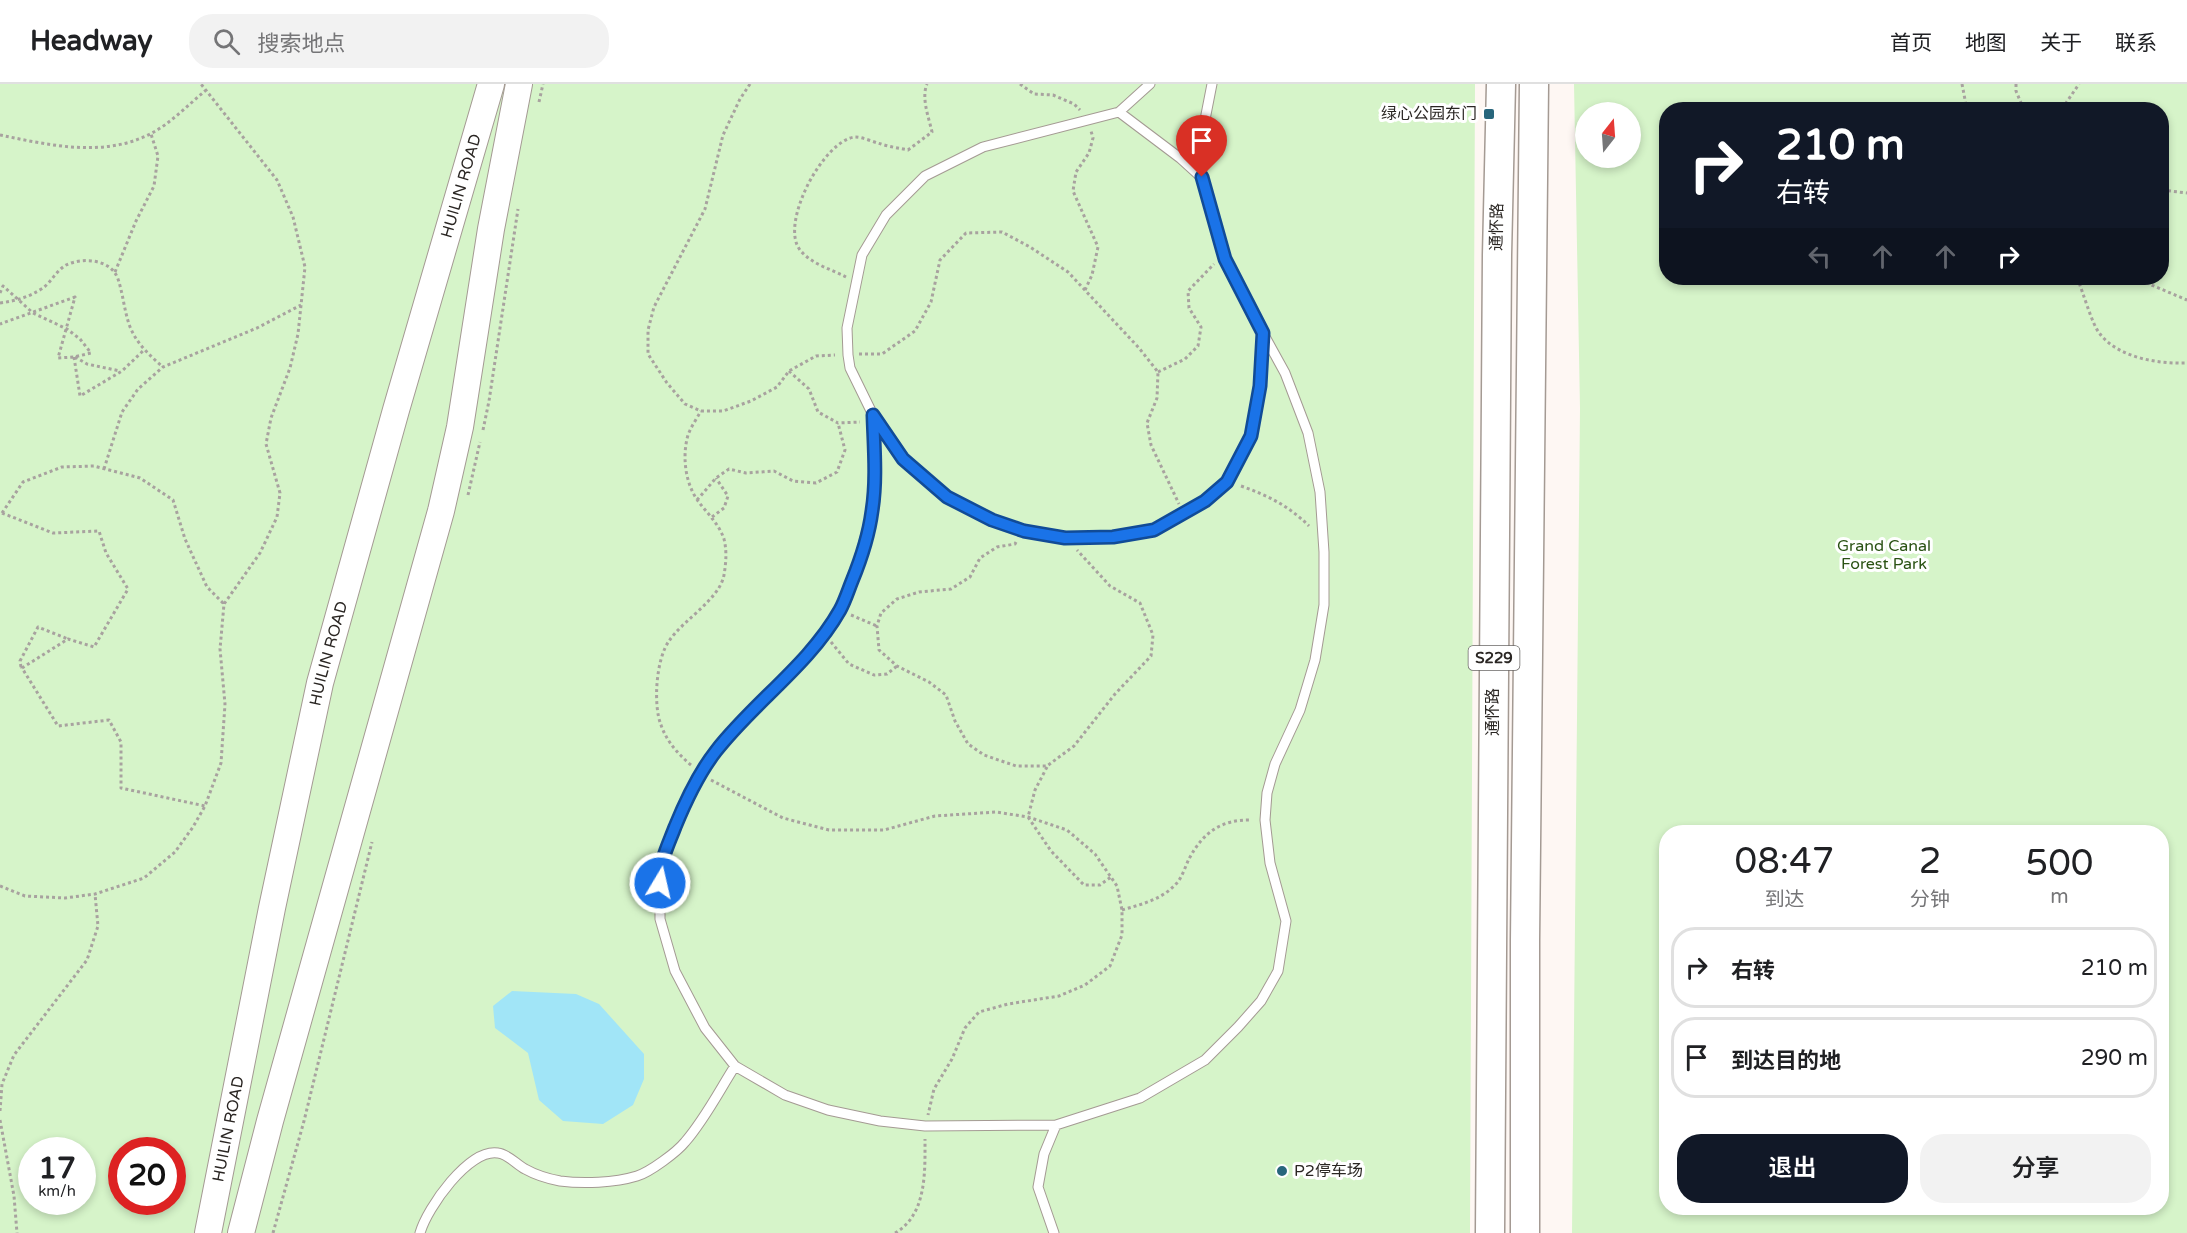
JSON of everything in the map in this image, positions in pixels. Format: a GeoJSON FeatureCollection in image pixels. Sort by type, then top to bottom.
{"type":"FeatureCollection","features":[{"type":"Feature","properties":{"kind":"main road","name":"HUILIN ROAD"},"geometry":{"type":"LineString","coordinates":[[208,1233],[270,919],[321,683],[396,410],[491,84]]}},
{"type":"Feature","properties":{"kind":"main road","name":"HUILIN ROAD"},"geometry":{"type":"LineString","coordinates":[[241,1233],[270,1121],[441,511],[460,427],[491,228],[519,84]]}},
{"type":"Feature","properties":{"kind":"main road","name":"通怀路"},"geometry":{"type":"LineString","coordinates":[[1490,1233],[1497,266],[1501,84]]}},
{"type":"Feature","properties":{"kind":"main road","name":"S229"},"geometry":{"type":"LineString","coordinates":[[1525,1233],[1525,941],[1534,84]]}},
{"type":"Feature","properties":{"kind":"lane"},"geometry":{"type":"LineString","coordinates":[[1150,84],[1119,112],[983,147],[925,176],[886,215],[862,255],[847,328],[850,368],[873,415],[903,459],[947,497],[992,520],[1024,531],[1065,538],[1113,537],[1154,530],[1205,501],[1227,482],[1251,436],[1260,386],[1263,333]]}},
{"type":"Feature","properties":{"kind":"lane"},"geometry":{"type":"LineString","coordinates":[[873,415],[875,464],[872,511],[858,565],[840,610],[798,664],[717,750],[700,773],[684,804],[660,866],[660,919],[675,970],[705,1028],[735,1065],[785,1095],[828,1110],[880,1121],[925,1126],[1056,1125],[1140,1098],[1205,1060],[1261,1001],[1278,971],[1286,921],[1270,863],[1265,820],[1267,793],[1275,764],[1300,710],[1315,660],[1324,606],[1324,552],[1320,492],[1308,433],[1285,373],[1225,259],[1202,177],[1201,140],[1212,84]]}},
{"type":"Feature","properties":{"kind":"lane"},"geometry":{"type":"LineString","coordinates":[[1119,112],[1202,177]]}},
{"type":"Feature","properties":{"kind":"lane"},"geometry":{"type":"LineString","coordinates":[[420,1233],[436,1200],[471,1162],[486,1153],[500,1152],[526,1170],[559,1180],[598,1182],[638,1176],[684,1144],[705,1115],[735,1065]]}},
{"type":"Feature","properties":{"kind":"lane"},"geometry":{"type":"LineString","coordinates":[[1054,1233],[1038,1187],[1044,1154],[1056,1125]]}},
{"type":"Feature","properties":{"kind":"path"},"geometry":{"type":"LineString","coordinates":[[0,886],[25,896],[65,898],[95,894],[144,878],[175,852],[205,806],[220,763],[225,704],[220,648],[224,603],[260,553],[278,518],[280,493],[267,444],[271,418],[290,368],[305,267],[293,217],[277,180],[201,84]]}},
{"type":"Feature","properties":{"kind":"path"},"geometry":{"type":"LineString","coordinates":[[750,84],[740,99],[723,135],[705,209],[654,307],[648,330],[648,354],[685,404],[701,411],[723,411],[751,401],[777,387],[789,371],[816,356],[882,354],[915,331],[932,302],[940,260],[966,233],[1002,232],[1068,272],[1139,348],[1158,372],[1157,398],[1147,423],[1152,446],[1184,514]]}},
{"type":"Feature","properties":{"kind":"path"},"geometry":{"type":"LineString","coordinates":[[856,282],[812,261],[798,248],[794,227],[800,200],[828,154],[843,140],[857,137],[908,150],[932,132],[927,110],[925,89],[927,84]]}},
{"type":"Feature","properties":{"kind":"path"},"geometry":{"type":"LineString","coordinates":[[1020,84],[1034,94],[1053,95],[1074,104],[1089,120],[1093,138],[1089,153],[1076,172],[1072,191],[1098,247],[1092,274],[1085,290]]}},
{"type":"Feature","properties":{"kind":"path"},"geometry":{"type":"LineString","coordinates":[[1962,84],[1965,102]]}},
{"type":"Feature","properties":{"kind":"path"},"geometry":{"type":"LineString","coordinates":[[2016,84],[2021,102]]}},
{"type":"Feature","properties":{"kind":"path"},"geometry":{"type":"LineString","coordinates":[[2067,102],[2079,84]]}},
{"type":"Feature","properties":{"kind":"path"},"geometry":{"type":"LineString","coordinates":[[0,135],[78,149],[118,146],[151,134],[205,91]]}},
{"type":"Feature","properties":{"kind":"path"},"geometry":{"type":"LineString","coordinates":[[115,272],[136,220],[154,186],[158,156],[151,134]]}},
{"type":"Feature","properties":{"kind":"path"},"geometry":{"type":"LineString","coordinates":[[2169,191],[2187,193]]}},
{"type":"Feature","properties":{"kind":"path"},"geometry":{"type":"LineString","coordinates":[[1158,372],[1185,359],[1198,346],[1201,327],[1189,308],[1188,291],[1213,264],[1225,259]]}},
{"type":"Feature","properties":{"kind":"path"},"geometry":{"type":"LineString","coordinates":[[0,303],[19,301],[44,287],[65,266],[84,261],[101,262],[115,272],[123,294],[129,325],[144,350],[163,367]]}},
{"type":"Feature","properties":{"kind":"path"},"geometry":{"type":"LineString","coordinates":[[2081,285],[2099,334],[2125,354],[2173,363],[2187,363]]}},
{"type":"Feature","properties":{"kind":"path"},"geometry":{"type":"LineString","coordinates":[[2151,285],[2187,300]]}},
{"type":"Feature","properties":{"kind":"path"},"geometry":{"type":"LineString","coordinates":[[0,293],[3,286],[33,313],[67,329],[80,339],[91,353],[58,358],[67,329],[75,297],[33,313],[0,324]]}},
{"type":"Feature","properties":{"kind":"path"},"geometry":{"type":"LineString","coordinates":[[104,469],[122,412],[138,389],[163,367],[258,328],[301,305]]}},
{"type":"Feature","properties":{"kind":"path"},"geometry":{"type":"LineString","coordinates":[[74,357],[80,396],[122,371],[144,350]]}},
{"type":"Feature","properties":{"kind":"path"},"geometry":{"type":"LineString","coordinates":[[74,357],[87,364],[122,371]]}},
{"type":"Feature","properties":{"kind":"path"},"geometry":{"type":"LineString","coordinates":[[789,371],[808,389],[818,412],[838,423],[858,423],[873,415]]}},
{"type":"Feature","properties":{"kind":"path"},"geometry":{"type":"LineString","coordinates":[[701,411],[688,434],[685,462],[689,484],[697,500],[712,517],[723,538],[727,558],[723,582],[668,642],[660,662],[657,692],[660,724],[675,751],[700,773],[783,818],[829,830],[884,830],[935,816],[996,812],[1028,817],[1067,830],[1095,854],[1117,886],[1122,910],[1122,935],[1110,966],[1085,985],[1059,996],[1008,1004],[979,1012],[965,1028],[952,1059],[934,1089],[925,1126],[925,1172],[920,1202],[903,1228],[895,1233]]}},
{"type":"Feature","properties":{"kind":"path"},"geometry":{"type":"LineString","coordinates":[[697,500],[716,478],[729,469],[746,473],[774,471],[794,481],[816,483],[837,472],[845,450],[838,423]]}},
{"type":"Feature","properties":{"kind":"path"},"geometry":{"type":"LineString","coordinates":[[205,806],[121,788],[121,742],[109,720],[58,726],[21,668],[20,661],[38,627],[94,647],[128,589],[106,553],[99,531],[53,532],[1,513],[23,482],[62,467],[94,466],[140,478],[173,500],[185,539],[207,587],[224,603]]}},
{"type":"Feature","properties":{"kind":"path"},"geometry":{"type":"LineString","coordinates":[[712,517],[724,508],[728,496],[716,478]]}},
{"type":"Feature","properties":{"kind":"path"},"geometry":{"type":"LineString","coordinates":[[1227,482],[1260,493],[1293,510],[1314,531],[1324,552]]}},
{"type":"Feature","properties":{"kind":"path"},"geometry":{"type":"LineString","coordinates":[[1024,531],[1015,544],[997,547],[980,558],[970,577],[951,589],[919,592],[897,599],[881,613],[877,626],[879,650],[897,666],[929,682],[946,695],[955,721],[968,744],[984,755],[1016,766],[1047,766]]}},
{"type":"Feature","properties":{"kind":"path"},"geometry":{"type":"LineString","coordinates":[[1065,538],[1110,586],[1140,603],[1153,635],[1151,656],[1116,694],[1074,746],[1047,766],[1035,790],[1028,817],[1051,851],[1084,885],[1100,885],[1111,876]]}},
{"type":"Feature","properties":{"kind":"path"},"geometry":{"type":"LineString","coordinates":[[840,610],[877,626]]}},
{"type":"Feature","properties":{"kind":"path"},"geometry":{"type":"LineString","coordinates":[[824,633],[849,664],[874,675],[887,674],[897,666]]}},
{"type":"Feature","properties":{"kind":"path"},"geometry":{"type":"LineString","coordinates":[[21,668],[68,639]]}},
{"type":"Feature","properties":{"kind":"path"},"geometry":{"type":"LineString","coordinates":[[1122,910],[1156,900],[1177,883],[1195,848],[1216,827],[1236,820],[1265,820]]}},
{"type":"Feature","properties":{"kind":"path"},"geometry":{"type":"LineString","coordinates":[[0,1111],[2,1084],[15,1055],[87,960],[98,926],[95,894]]}},
{"type":"Feature","properties":{"kind":"path"},"geometry":{"type":"LineString","coordinates":[[0,1120],[14,1196],[17,1233]]}},
{"type":"Feature","properties":{"kind":"green space"},"geometry":{"type":"Polygon","coordinates":[[[0,84],[1475,84],[1470,1233],[0,1233],[0,84]]]}},
{"type":"Feature","properties":{"kind":"green space","name":"Grand Canal Forest Park"},"geometry":{"type":"Polygon","coordinates":[[[1574,84],[2187,84],[2187,1233],[1572,1233],[1580,408],[1576,168],[1641,168],[1641,102],[1575,102],[1575,138],[1574,84]]]}},
{"type":"Feature","properties":{"kind":"water"},"geometry":{"type":"Polygon","coordinates":[[[512,991],[576,994],[599,1004],[644,1054],[644,1079],[633,1105],[603,1124],[563,1121],[539,1100],[528,1053],[495,1028],[493,1006],[512,991]]]}},
{"type":"Feature","properties":{"kind":"place","name":"绿心公园东门"},"geometry":{"type":"Point","coordinates":[1489,114]}},
{"type":"Feature","properties":{"kind":"place","name":"P2停车场"},"geometry":{"type":"Point","coordinates":[1282,1171]}},
{"type":"Feature","properties":{"kind":"route"},"geometry":{"type":"LineString","coordinates":[[660,883],[660,866],[684,804],[700,773],[748,714],[798,664],[840,610],[858,565],[872,511],[875,464],[873,415],[903,459],[947,497],[992,520],[1024,531],[1065,538],[1113,537],[1154,530],[1205,501],[1227,482],[1251,436],[1260,386],[1263,333],[1225,259],[1202,177]]}}]}
